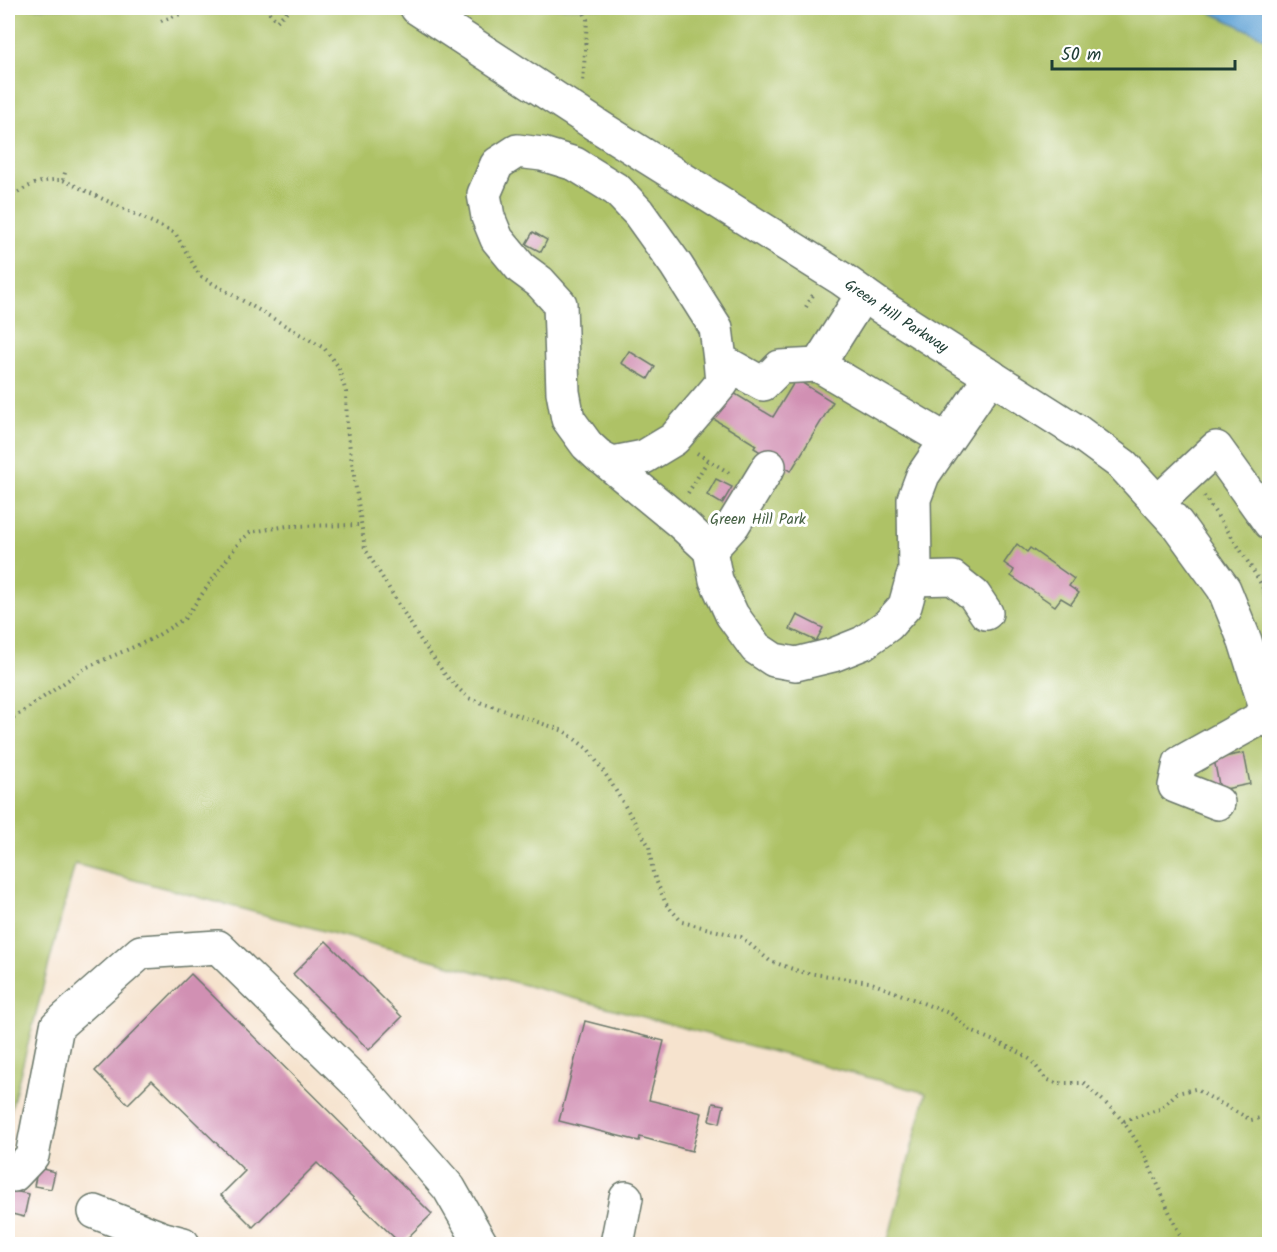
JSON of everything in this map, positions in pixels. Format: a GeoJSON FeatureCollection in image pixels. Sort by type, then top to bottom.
{"type":"FeatureCollection","features":[{"type":"Feature","properties":{"kind":"street","name":"Green Hill Parkway"},"geometry":{"type":"LineString","coordinates":[[417,8],[1078,432],[1123,465],[1158,502],[1224,589],[1245,641],[1269,717]]}},
{"type":"Feature","properties":{"kind":"street"},"geometry":{"type":"LineString","coordinates":[[601,457],[612,463],[644,457],[674,439],[722,383],[716,328],[676,265],[638,212],[617,190],[575,164],[542,154],[517,151],[496,164],[484,194],[488,217],[497,239],[521,268],[540,282],[560,304],[563,392],[568,419],[586,445],[674,517],[710,550],[717,580],[732,615],[756,648],[774,660],[796,664],[833,655],[863,642],[888,625],[905,606],[915,570],[914,499],[923,475],[991,376]]}},
{"type":"Feature","properties":{"kind":"street"},"geometry":{"type":"LineString","coordinates":[[818,365],[862,294]]}},
{"type":"Feature","properties":{"kind":"street"},"geometry":{"type":"LineString","coordinates":[[720,360],[763,384],[780,367],[818,365],[946,440]]}},
{"type":"Feature","properties":{"kind":"street"},"geometry":{"type":"LineString","coordinates":[[1158,502],[1216,448],[1269,523]]}},
{"type":"Feature","properties":{"kind":"street"},"geometry":{"type":"LineString","coordinates":[[710,550],[733,525],[762,477]]}},
{"type":"Feature","properties":{"kind":"street"},"geometry":{"type":"LineString","coordinates":[[912,579],[954,578],[974,595],[986,613]]}},
{"type":"Feature","properties":{"kind":"street"},"geometry":{"type":"LineString","coordinates":[[1218,803],[1175,786],[1180,763],[1269,717]]}},
{"type":"Feature","properties":{"kind":"street"},"geometry":{"type":"LineString","coordinates":[[14,1175],[32,1156],[57,1026],[141,952],[218,947],[356,1082],[449,1188],[481,1245]]}},
{"type":"Feature","properties":{"kind":"street"},"geometry":{"type":"LineString","coordinates":[[617,1245],[626,1198]]}},
{"type":"Feature","properties":{"kind":"street"},"geometry":{"type":"LineString","coordinates":[[94,1212],[170,1243]]}},
{"type":"Feature","properties":{"kind":"path"},"geometry":{"type":"LineString","coordinates":[[161,21],[197,8]]}},
{"type":"Feature","properties":{"kind":"path"},"geometry":{"type":"LineString","coordinates":[[265,8],[277,21],[290,8]]}},
{"type":"Feature","properties":{"kind":"path"},"geometry":{"type":"LineString","coordinates":[[582,8],[587,19],[582,85]]}},
{"type":"Feature","properties":{"kind":"path"},"geometry":{"type":"LineString","coordinates":[[63,180],[66,169]]}},
{"type":"Feature","properties":{"kind":"path"},"geometry":{"type":"LineString","coordinates":[[8,199],[26,187],[47,179],[63,180],[175,233],[200,276],[324,348],[338,366],[346,392],[347,429],[365,549],[420,639],[446,676],[468,698],[564,731],[588,750],[649,846],[653,873],[666,904],[682,922],[741,937],[770,961],[780,965],[801,972],[869,982],[951,1014],[971,1031],[1017,1051],[1031,1060],[1046,1079],[1056,1083],[1084,1083],[1124,1121],[1158,1184],[1185,1245]]}},
{"type":"Feature","properties":{"kind":"path"},"geometry":{"type":"LineString","coordinates":[[674,439],[708,460],[762,477]]}},
{"type":"Feature","properties":{"kind":"path"},"geometry":{"type":"LineString","coordinates":[[674,517],[708,460]]}},
{"type":"Feature","properties":{"kind":"path"},"geometry":{"type":"LineString","coordinates":[[1202,493],[1238,546],[1269,602]]}},
{"type":"Feature","properties":{"kind":"path"},"geometry":{"type":"LineString","coordinates":[[8,720],[86,669],[152,639],[185,618],[240,541],[251,532],[288,526],[362,525]]}},
{"type":"Feature","properties":{"kind":"path"},"geometry":{"type":"LineString","coordinates":[[1124,1121],[1160,1109],[1177,1093],[1195,1089],[1251,1120],[1269,1116]]}},
{"type":"Feature","properties":{"kind":"green space","name":"Green Hill Park"},"geometry":{"type":"Polygon","coordinates":[[[8,8],[1269,8],[1269,1244],[887,1244],[926,1093],[75,864],[8,1121],[8,8]]]}},
{"type":"Feature","properties":{"kind":"water"},"geometry":{"type":"Polygon","coordinates":[[[1201,8],[1269,8],[1269,40],[1201,8]]]}},
{"type":"Feature","properties":{"kind":"building"},"geometry":{"type":"Polygon","coordinates":[[[533,232],[547,240],[541,252],[526,244],[533,232]]]}},
{"type":"Feature","properties":{"kind":"building"},"geometry":{"type":"Polygon","coordinates":[[[629,351],[655,367],[648,379],[621,363],[629,351]]]}},
{"type":"Feature","properties":{"kind":"building"},"geometry":{"type":"Polygon","coordinates":[[[796,379],[833,402],[791,471],[754,448],[756,445],[712,418],[729,390],[773,417],[796,379]]]}},
{"type":"Feature","properties":{"kind":"building"},"geometry":{"type":"Polygon","coordinates":[[[716,479],[732,487],[722,504],[707,495],[716,479]]]}},
{"type":"Feature","properties":{"kind":"building"},"geometry":{"type":"Polygon","coordinates":[[[1017,544],[1027,552],[1030,548],[1074,579],[1069,586],[1079,593],[1071,604],[1061,598],[1055,606],[1011,576],[1014,570],[1004,563],[1017,544]]]}},
{"type":"Feature","properties":{"kind":"building"},"geometry":{"type":"Polygon","coordinates":[[[797,615],[823,628],[816,641],[790,629],[797,615]]]}},
{"type":"Feature","properties":{"kind":"building"},"geometry":{"type":"Polygon","coordinates":[[[1244,753],[1250,784],[1220,790],[1214,759],[1244,753]]]}},
{"type":"Feature","properties":{"kind":"building"},"geometry":{"type":"Polygon","coordinates":[[[326,941],[402,1017],[369,1050],[293,974],[326,941]]]}},
{"type":"Feature","properties":{"kind":"building"},"geometry":{"type":"Polygon","coordinates":[[[191,974],[432,1214],[401,1244],[317,1163],[253,1227],[221,1195],[245,1171],[152,1080],[128,1104],[95,1071],[191,974]]]}},
{"type":"Feature","properties":{"kind":"building"},"geometry":{"type":"Polygon","coordinates":[[[585,1021],[664,1041],[649,1100],[702,1113],[692,1151],[640,1137],[639,1141],[559,1121],[585,1021]]]}},
{"type":"Feature","properties":{"kind":"building"},"geometry":{"type":"Polygon","coordinates":[[[713,1103],[724,1105],[720,1123],[709,1120],[713,1103]]]}},
{"type":"Feature","properties":{"kind":"building"},"geometry":{"type":"Polygon","coordinates":[[[38,1168],[55,1172],[51,1189],[34,1186],[38,1168]]]}},
{"type":"Feature","properties":{"kind":"building"},"geometry":{"type":"Polygon","coordinates":[[[8,1190],[29,1194],[24,1217],[8,1213],[8,1190]]]}}]}
